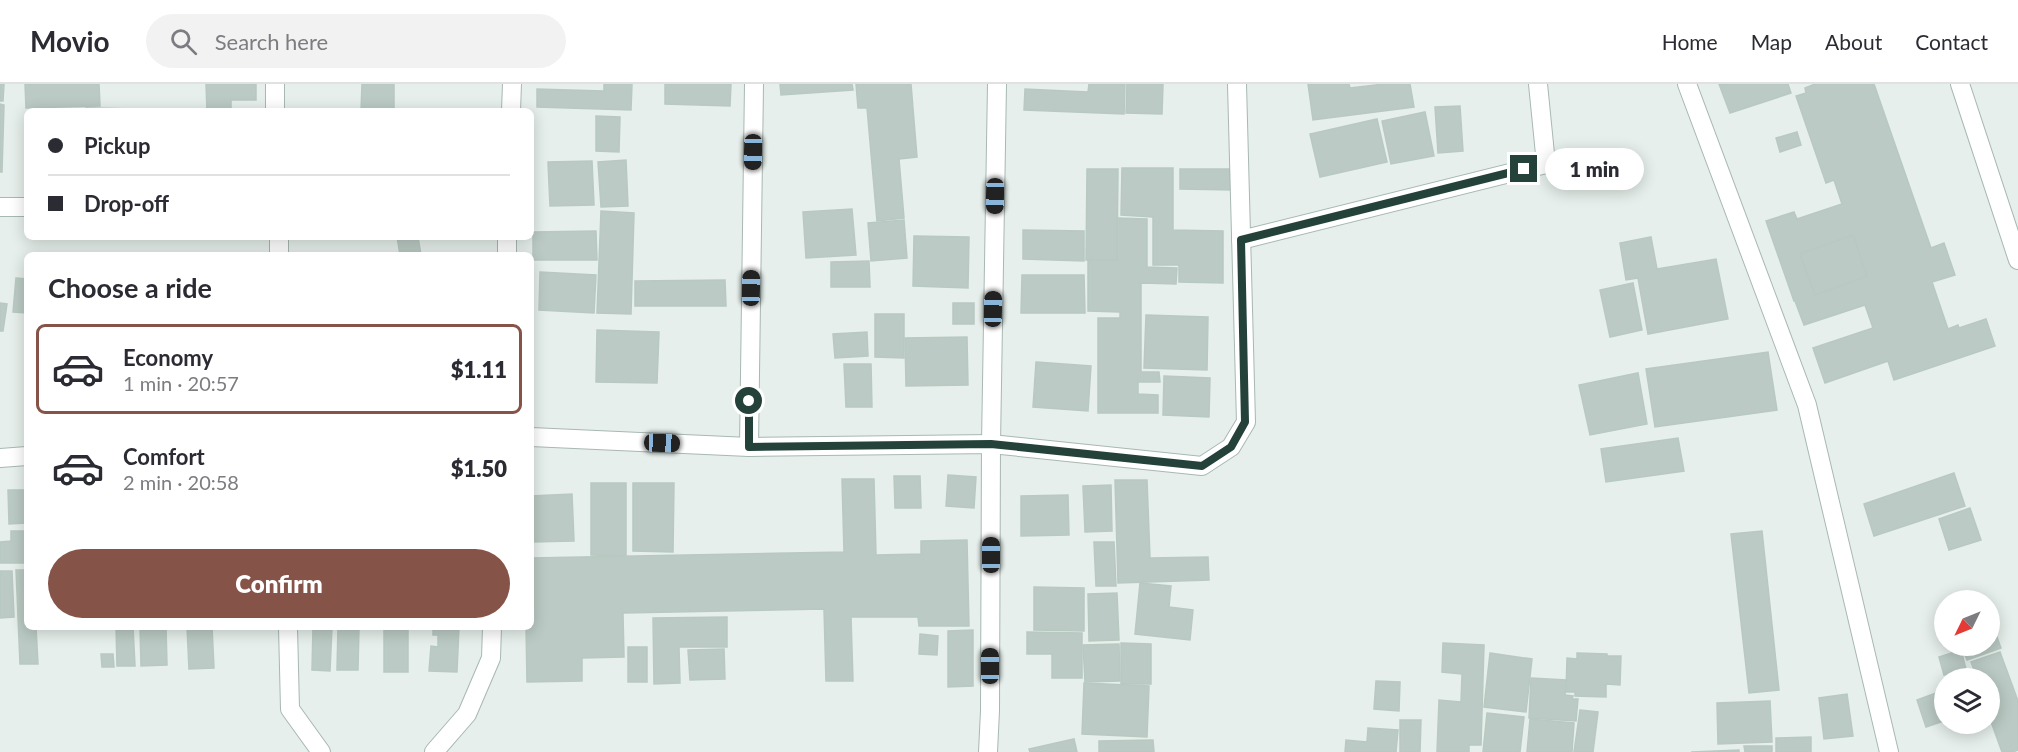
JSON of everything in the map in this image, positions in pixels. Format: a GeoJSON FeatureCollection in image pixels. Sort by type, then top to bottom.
{"type":"FeatureCollection","features":[{"type":"Feature","properties":{"kind":"street"},"geometry":{"type":"LineString","coordinates":[[275,84],[275,108]]}},
{"type":"Feature","properties":{"kind":"street"},"geometry":{"type":"LineString","coordinates":[[512,84],[512,108]]}},
{"type":"Feature","properties":{"kind":"street"},"geometry":{"type":"LineString","coordinates":[[749,447],[754,84]]}},
{"type":"Feature","properties":{"kind":"street"},"geometry":{"type":"LineString","coordinates":[[988,752],[997,84]]}},
{"type":"Feature","properties":{"kind":"street"},"geometry":{"type":"LineString","coordinates":[[534,437],[749,447],[991,444],[1202,466],[1231,447],[1245,422],[1238,84]]}},
{"type":"Feature","properties":{"kind":"street"},"geometry":{"type":"LineString","coordinates":[[1241,240],[1546,164],[1538,84]]}},
{"type":"Feature","properties":{"kind":"street"},"geometry":{"type":"LineString","coordinates":[[1687,84],[1807,405],[1888,752]]}},
{"type":"Feature","properties":{"kind":"street"},"geometry":{"type":"LineString","coordinates":[[1960,84],[2018,260]]}},
{"type":"Feature","properties":{"kind":"street"},"geometry":{"type":"LineString","coordinates":[[0,207],[24,207]]}},
{"type":"Feature","properties":{"kind":"street"},"geometry":{"type":"LineString","coordinates":[[0,458],[24,456]]}},
{"type":"Feature","properties":{"kind":"street"},"geometry":{"type":"LineString","coordinates":[[288,630],[290,709],[321,752]]}},
{"type":"Feature","properties":{"kind":"street"},"geometry":{"type":"LineString","coordinates":[[434,752],[467,714],[491,658],[492,630]]}},
{"type":"Feature","properties":{"kind":"building"},"geometry":{"type":"Polygon","coordinates":[[[0,84],[4,84],[3,101],[0,101],[0,84]]]}},
{"type":"Feature","properties":{"kind":"building"},"geometry":{"type":"Polygon","coordinates":[[[25,84],[99,84],[100,106],[26,108],[25,84]]]}},
{"type":"Feature","properties":{"kind":"building"},"geometry":{"type":"Polygon","coordinates":[[[206,84],[256,84],[256,100],[231,100],[231,108],[207,108],[206,84]]]}},
{"type":"Feature","properties":{"kind":"building"},"geometry":{"type":"Polygon","coordinates":[[[362,84],[394,84],[394,108],[361,108],[362,84]]]}},
{"type":"Feature","properties":{"kind":"building"},"geometry":{"type":"Polygon","coordinates":[[[604,84],[632,84],[631,110],[537,107],[537,89],[604,91],[604,84]]]}},
{"type":"Feature","properties":{"kind":"building"},"geometry":{"type":"Polygon","coordinates":[[[665,84],[731,84],[730,106],[665,104],[665,84]]]}},
{"type":"Feature","properties":{"kind":"building"},"geometry":{"type":"Polygon","coordinates":[[[780,84],[852,84],[853,90],[781,95],[780,84]]]}},
{"type":"Feature","properties":{"kind":"building"},"geometry":{"type":"Polygon","coordinates":[[[856,84],[911,84],[917,157],[899,159],[904,218],[877,221],[867,108],[858,108],[856,84]]]}},
{"type":"Feature","properties":{"kind":"building"},"geometry":{"type":"Polygon","coordinates":[[[1089,84],[1125,84],[1124,114],[1024,110],[1025,89],[1088,92],[1089,84]]]}},
{"type":"Feature","properties":{"kind":"building"},"geometry":{"type":"Polygon","coordinates":[[[1127,84],[1163,84],[1162,114],[1126,113],[1127,84]]]}},
{"type":"Feature","properties":{"kind":"building"},"geometry":{"type":"Polygon","coordinates":[[[1308,84],[1349,84],[1350,88],[1410,84],[1414,107],[1313,120],[1308,84]]]}},
{"type":"Feature","properties":{"kind":"building"},"geometry":{"type":"Polygon","coordinates":[[[1719,84],[1788,84],[1791,93],[1730,113],[1719,84]]]}},
{"type":"Feature","properties":{"kind":"building"},"geometry":{"type":"Polygon","coordinates":[[[1815,84],[1874,84],[1931,248],[1944,243],[1955,275],[1932,282],[1948,329],[1958,325],[1959,328],[1986,319],[1995,346],[1894,380],[1888,361],[1825,383],[1813,348],[1873,328],[1865,305],[1804,325],[1766,221],[1794,212],[1797,219],[1842,204],[1834,180],[1826,183],[1796,96],[1806,93],[1805,88],[1815,84]],[[1853,235],[1800,254],[1815,295],[1867,276],[1853,235]]]}},
{"type":"Feature","properties":{"kind":"building"},"geometry":{"type":"Polygon","coordinates":[[[0,104],[4,105],[2,172],[0,172],[0,104]]]}},
{"type":"Feature","properties":{"kind":"building"},"geometry":{"type":"Polygon","coordinates":[[[1460,106],[1463,151],[1438,153],[1435,107],[1460,106]]]}},
{"type":"Feature","properties":{"kind":"building"},"geometry":{"type":"Polygon","coordinates":[[[1425,112],[1434,156],[1391,164],[1382,121],[1425,112]]]}},
{"type":"Feature","properties":{"kind":"building"},"geometry":{"type":"Polygon","coordinates":[[[596,116],[620,117],[619,152],[596,151],[596,116]]]}},
{"type":"Feature","properties":{"kind":"building"},"geometry":{"type":"Polygon","coordinates":[[[1377,119],[1387,162],[1320,177],[1310,134],[1377,119]]]}},
{"type":"Feature","properties":{"kind":"building"},"geometry":{"type":"Polygon","coordinates":[[[1797,132],[1801,145],[1780,152],[1776,138],[1797,132]]]}},
{"type":"Feature","properties":{"kind":"building"},"geometry":{"type":"Polygon","coordinates":[[[626,160],[628,206],[601,207],[598,162],[626,160]]]}},
{"type":"Feature","properties":{"kind":"building"},"geometry":{"type":"Polygon","coordinates":[[[592,161],[594,205],[550,206],[548,162],[592,161]]]}},
{"type":"Feature","properties":{"kind":"building"},"geometry":{"type":"Polygon","coordinates":[[[1122,168],[1173,168],[1173,230],[1223,231],[1223,283],[1179,282],[1179,265],[1153,265],[1153,217],[1121,215],[1122,168]]]}},
{"type":"Feature","properties":{"kind":"building"},"geometry":{"type":"Polygon","coordinates":[[[1087,169],[1118,169],[1117,260],[1086,260],[1087,169]]]}},
{"type":"Feature","properties":{"kind":"building"},"geometry":{"type":"Polygon","coordinates":[[[1180,169],[1232,169],[1232,190],[1180,189],[1180,169]]]}},
{"type":"Feature","properties":{"kind":"building"},"geometry":{"type":"Polygon","coordinates":[[[852,209],[856,255],[806,258],[803,212],[852,209]]]}},
{"type":"Feature","properties":{"kind":"building"},"geometry":{"type":"Polygon","coordinates":[[[601,211],[634,213],[631,314],[597,313],[601,211]]]}},
{"type":"Feature","properties":{"kind":"building"},"geometry":{"type":"Polygon","coordinates":[[[1117,218],[1147,219],[1147,267],[1177,268],[1176,284],[1141,283],[1141,372],[1159,372],[1160,382],[1138,382],[1138,394],[1158,395],[1158,413],[1098,413],[1098,318],[1120,318],[1120,312],[1088,311],[1088,260],[1117,260],[1117,218]]]}},
{"type":"Feature","properties":{"kind":"building"},"geometry":{"type":"Polygon","coordinates":[[[904,220],[907,258],[871,261],[868,223],[904,220]]]}},
{"type":"Feature","properties":{"kind":"building"},"geometry":{"type":"Polygon","coordinates":[[[1023,230],[1084,231],[1084,261],[1023,259],[1023,230]]]}},
{"type":"Feature","properties":{"kind":"building"},"geometry":{"type":"Polygon","coordinates":[[[596,231],[597,260],[534,260],[534,232],[596,231]]]}},
{"type":"Feature","properties":{"kind":"building"},"geometry":{"type":"Polygon","coordinates":[[[1853,235],[1867,276],[1815,295],[1800,254],[1853,235]]]}},
{"type":"Feature","properties":{"kind":"building"},"geometry":{"type":"Polygon","coordinates":[[[914,236],[969,237],[968,288],[913,286],[914,236]]]}},
{"type":"Feature","properties":{"kind":"building"},"geometry":{"type":"Polygon","coordinates":[[[1651,237],[1657,269],[1716,259],[1728,319],[1648,334],[1638,278],[1626,280],[1620,243],[1651,237]]]}},
{"type":"Feature","properties":{"kind":"building"},"geometry":{"type":"Polygon","coordinates":[[[398,240],[418,240],[420,252],[400,252],[398,240]]]}},
{"type":"Feature","properties":{"kind":"building"},"geometry":{"type":"Polygon","coordinates":[[[869,261],[870,287],[831,287],[831,262],[869,261]]]}},
{"type":"Feature","properties":{"kind":"building"},"geometry":{"type":"Polygon","coordinates":[[[540,272],[596,275],[594,313],[539,310],[540,272]]]}},
{"type":"Feature","properties":{"kind":"building"},"geometry":{"type":"Polygon","coordinates":[[[1022,275],[1084,275],[1085,313],[1021,313],[1022,275]]]}},
{"type":"Feature","properties":{"kind":"building"},"geometry":{"type":"Polygon","coordinates":[[[16,278],[24,279],[24,313],[13,312],[16,278]]]}},
{"type":"Feature","properties":{"kind":"building"},"geometry":{"type":"Polygon","coordinates":[[[725,280],[726,306],[635,306],[635,281],[725,280]]]}},
{"type":"Feature","properties":{"kind":"building"},"geometry":{"type":"Polygon","coordinates":[[[1633,283],[1642,330],[1610,337],[1600,290],[1633,283]]]}},
{"type":"Feature","properties":{"kind":"building"},"geometry":{"type":"Polygon","coordinates":[[[0,303],[7,304],[3,331],[0,331],[0,303]]]}},
{"type":"Feature","properties":{"kind":"building"},"geometry":{"type":"Polygon","coordinates":[[[953,303],[974,303],[974,324],[953,324],[953,303]]]}},
{"type":"Feature","properties":{"kind":"building"},"geometry":{"type":"Polygon","coordinates":[[[875,314],[904,314],[904,358],[875,357],[875,314]]]}},
{"type":"Feature","properties":{"kind":"building"},"geometry":{"type":"Polygon","coordinates":[[[1146,315],[1208,317],[1207,370],[1144,368],[1146,315]]]}},
{"type":"Feature","properties":{"kind":"building"},"geometry":{"type":"Polygon","coordinates":[[[597,330],[659,332],[657,383],[596,382],[597,330]]]}},
{"type":"Feature","properties":{"kind":"building"},"geometry":{"type":"Polygon","coordinates":[[[867,332],[868,356],[835,358],[833,334],[867,332]]]}},
{"type":"Feature","properties":{"kind":"building"},"geometry":{"type":"Polygon","coordinates":[[[967,337],[968,385],[906,386],[905,338],[967,337]]]}},
{"type":"Feature","properties":{"kind":"building"},"geometry":{"type":"Polygon","coordinates":[[[1768,352],[1777,410],[1655,427],[1646,369],[1768,352]]]}},
{"type":"Feature","properties":{"kind":"building"},"geometry":{"type":"Polygon","coordinates":[[[1036,362],[1091,366],[1088,411],[1033,407],[1036,362]]]}},
{"type":"Feature","properties":{"kind":"building"},"geometry":{"type":"Polygon","coordinates":[[[844,364],[871,364],[872,407],[846,407],[844,364]]]}},
{"type":"Feature","properties":{"kind":"building"},"geometry":{"type":"Polygon","coordinates":[[[1638,373],[1647,424],[1590,435],[1579,385],[1638,373]]]}},
{"type":"Feature","properties":{"kind":"building"},"geometry":{"type":"Polygon","coordinates":[[[1164,376],[1210,378],[1209,417],[1163,415],[1164,376]]]}},
{"type":"Feature","properties":{"kind":"building"},"geometry":{"type":"Polygon","coordinates":[[[1678,438],[1684,471],[1606,482],[1601,449],[1678,438]]]}},
{"type":"Feature","properties":{"kind":"building"},"geometry":{"type":"Polygon","coordinates":[[[1954,473],[1965,506],[1874,536],[1864,504],[1954,473]]]}},
{"type":"Feature","properties":{"kind":"building"},"geometry":{"type":"Polygon","coordinates":[[[948,475],[976,477],[974,508],[946,506],[948,475]]]}},
{"type":"Feature","properties":{"kind":"building"},"geometry":{"type":"Polygon","coordinates":[[[894,476],[920,476],[921,508],[895,508],[894,476]]]}},
{"type":"Feature","properties":{"kind":"building"},"geometry":{"type":"Polygon","coordinates":[[[842,479],[874,479],[876,555],[921,554],[921,541],[967,540],[969,626],[919,626],[918,617],[851,617],[853,681],[826,681],[824,609],[623,613],[624,657],[582,658],[582,681],[527,682],[526,630],[534,630],[534,558],[844,552],[842,479]]]}},
{"type":"Feature","properties":{"kind":"building"},"geometry":{"type":"Polygon","coordinates":[[[1115,480],[1147,480],[1150,558],[1208,557],[1209,580],[1118,583],[1115,480]]]}},
{"type":"Feature","properties":{"kind":"building"},"geometry":{"type":"Polygon","coordinates":[[[591,483],[626,483],[626,556],[591,555],[591,483]]]}},
{"type":"Feature","properties":{"kind":"building"},"geometry":{"type":"Polygon","coordinates":[[[633,483],[674,483],[673,552],[633,551],[633,483]]]}},
{"type":"Feature","properties":{"kind":"building"},"geometry":{"type":"Polygon","coordinates":[[[1111,485],[1112,531],[1085,532],[1083,486],[1111,485]]]}},
{"type":"Feature","properties":{"kind":"building"},"geometry":{"type":"Polygon","coordinates":[[[8,490],[24,490],[24,523],[9,524],[8,490]]]}},
{"type":"Feature","properties":{"kind":"building"},"geometry":{"type":"Polygon","coordinates":[[[572,494],[574,541],[534,542],[534,496],[572,494]]]}},
{"type":"Feature","properties":{"kind":"building"},"geometry":{"type":"Polygon","coordinates":[[[1068,495],[1069,535],[1021,536],[1021,496],[1068,495]]]}},
{"type":"Feature","properties":{"kind":"building"},"geometry":{"type":"Polygon","coordinates":[[[1970,508],[1981,540],[1949,550],[1939,519],[1970,508]]]}},
{"type":"Feature","properties":{"kind":"building"},"geometry":{"type":"Polygon","coordinates":[[[11,531],[24,531],[24,563],[0,563],[0,542],[11,541],[11,531]]]}},
{"type":"Feature","properties":{"kind":"building"},"geometry":{"type":"Polygon","coordinates":[[[1762,531],[1779,690],[1749,693],[1731,534],[1762,531]]]}},
{"type":"Feature","properties":{"kind":"building"},"geometry":{"type":"Polygon","coordinates":[[[1094,542],[1114,542],[1116,586],[1096,586],[1094,542]]]}},
{"type":"Feature","properties":{"kind":"building"},"geometry":{"type":"Polygon","coordinates":[[[16,570],[24,570],[24,630],[36,630],[38,664],[20,664],[16,570]]]}},
{"type":"Feature","properties":{"kind":"building"},"geometry":{"type":"Polygon","coordinates":[[[0,571],[12,571],[14,617],[0,618],[0,571]]]}},
{"type":"Feature","properties":{"kind":"building"},"geometry":{"type":"Polygon","coordinates":[[[1140,583],[1171,586],[1169,607],[1193,610],[1190,640],[1135,634],[1140,583]]]}},
{"type":"Feature","properties":{"kind":"building"},"geometry":{"type":"Polygon","coordinates":[[[1034,587],[1084,588],[1084,631],[1034,630],[1034,587]]]}},
{"type":"Feature","properties":{"kind":"building"},"geometry":{"type":"Polygon","coordinates":[[[1117,593],[1119,640],[1089,641],[1088,594],[1117,593]]]}},
{"type":"Feature","properties":{"kind":"building"},"geometry":{"type":"Polygon","coordinates":[[[727,617],[727,647],[679,647],[680,683],[654,684],[653,618],[727,617]]]}},
{"type":"Feature","properties":{"kind":"building"},"geometry":{"type":"Polygon","coordinates":[[[116,630],[133,630],[135,666],[117,666],[116,630]]]}},
{"type":"Feature","properties":{"kind":"building"},"geometry":{"type":"Polygon","coordinates":[[[140,630],[166,630],[167,665],[141,666],[140,630]]]}},
{"type":"Feature","properties":{"kind":"building"},"geometry":{"type":"Polygon","coordinates":[[[187,630],[212,630],[214,668],[189,669],[187,630]]]}},
{"type":"Feature","properties":{"kind":"building"},"geometry":{"type":"Polygon","coordinates":[[[313,630],[332,630],[330,671],[312,670],[313,630]]]}},
{"type":"Feature","properties":{"kind":"building"},"geometry":{"type":"Polygon","coordinates":[[[338,630],[359,630],[358,670],[337,670],[338,630]]]}},
{"type":"Feature","properties":{"kind":"building"},"geometry":{"type":"Polygon","coordinates":[[[384,630],[408,630],[408,672],[384,672],[384,630]]]}},
{"type":"Feature","properties":{"kind":"building"},"geometry":{"type":"Polygon","coordinates":[[[433,630],[459,630],[457,672],[429,671],[431,646],[438,647],[438,635],[433,635],[433,630]]]}},
{"type":"Feature","properties":{"kind":"building"},"geometry":{"type":"Polygon","coordinates":[[[973,630],[973,686],[948,687],[948,631],[973,630]]]}},
{"type":"Feature","properties":{"kind":"building"},"geometry":{"type":"Polygon","coordinates":[[[1027,632],[1082,633],[1082,678],[1052,678],[1052,654],[1027,654],[1027,632]]]}},
{"type":"Feature","properties":{"kind":"building"},"geometry":{"type":"Polygon","coordinates":[[[920,634],[938,636],[937,655],[919,654],[920,634]]]}},
{"type":"Feature","properties":{"kind":"building"},"geometry":{"type":"Polygon","coordinates":[[[1121,643],[1151,644],[1151,684],[1121,684],[1121,643]]]}},
{"type":"Feature","properties":{"kind":"building"},"geometry":{"type":"Polygon","coordinates":[[[1443,643],[1484,645],[1481,745],[1469,745],[1469,752],[1437,752],[1439,700],[1461,702],[1462,674],[1442,672],[1443,643]]]}},
{"type":"Feature","properties":{"kind":"building"},"geometry":{"type":"Polygon","coordinates":[[[1119,644],[1120,681],[1085,682],[1083,645],[1119,644]]]}},
{"type":"Feature","properties":{"kind":"building"},"geometry":{"type":"Polygon","coordinates":[[[628,647],[647,647],[647,682],[628,682],[628,647]]]}},
{"type":"Feature","properties":{"kind":"building"},"geometry":{"type":"Polygon","coordinates":[[[724,649],[725,679],[690,680],[688,650],[724,649]]]}},
{"type":"Feature","properties":{"kind":"building"},"geometry":{"type":"Polygon","coordinates":[[[2000,652],[2018,701],[2018,750],[2002,752],[1996,734],[2000,734],[2000,668],[1973,668],[1971,662],[1988,656],[2000,656],[2000,652]]]}},
{"type":"Feature","properties":{"kind":"building"},"geometry":{"type":"Polygon","coordinates":[[[1490,653],[1532,659],[1526,712],[1484,707],[1490,653]]]}},
{"type":"Feature","properties":{"kind":"building"},"geometry":{"type":"Polygon","coordinates":[[[1577,653],[1621,656],[1620,685],[1606,684],[1606,697],[1575,696],[1575,692],[1566,692],[1567,658],[1577,659],[1577,653]]]}},
{"type":"Feature","properties":{"kind":"building"},"geometry":{"type":"Polygon","coordinates":[[[101,654],[113,654],[114,667],[102,667],[101,654]]]}},
{"type":"Feature","properties":{"kind":"building"},"geometry":{"type":"Polygon","coordinates":[[[1963,656],[1966,668],[1942,668],[1939,657],[1963,656]]]}},
{"type":"Feature","properties":{"kind":"building"},"geometry":{"type":"Polygon","coordinates":[[[1965,656],[1978,656],[1967,660],[1965,656]]]}},
{"type":"Feature","properties":{"kind":"building"},"geometry":{"type":"Polygon","coordinates":[[[1531,678],[1566,680],[1565,695],[1578,699],[1576,721],[1529,718],[1531,678]]]}},
{"type":"Feature","properties":{"kind":"building"},"geometry":{"type":"Polygon","coordinates":[[[1376,681],[1400,682],[1399,711],[1374,709],[1376,681]]]}},
{"type":"Feature","properties":{"kind":"building"},"geometry":{"type":"Polygon","coordinates":[[[1084,683],[1149,686],[1147,737],[1082,734],[1084,683]]]}},
{"type":"Feature","properties":{"kind":"building"},"geometry":{"type":"Polygon","coordinates":[[[1847,694],[1853,736],[1824,739],[1819,698],[1847,694]]]}},
{"type":"Feature","properties":{"kind":"building"},"geometry":{"type":"Polygon","coordinates":[[[1934,694],[1934,724],[1926,727],[1917,700],[1934,694]]]}},
{"type":"Feature","properties":{"kind":"building"},"geometry":{"type":"Polygon","coordinates":[[[1770,701],[1772,742],[1718,744],[1717,703],[1770,701]]]}},
{"type":"Feature","properties":{"kind":"building"},"geometry":{"type":"Polygon","coordinates":[[[1580,710],[1598,712],[1593,752],[1574,752],[1580,710]]]}},
{"type":"Feature","properties":{"kind":"building"},"geometry":{"type":"Polygon","coordinates":[[[1487,713],[1524,717],[1520,752],[1483,752],[1487,713]]]}},
{"type":"Feature","properties":{"kind":"building"},"geometry":{"type":"Polygon","coordinates":[[[1530,719],[1574,723],[1572,752],[1527,752],[1530,719]]]}},
{"type":"Feature","properties":{"kind":"building"},"geometry":{"type":"Polygon","coordinates":[[[1400,720],[1421,720],[1420,752],[1400,752],[1400,720]]]}},
{"type":"Feature","properties":{"kind":"building"},"geometry":{"type":"Polygon","coordinates":[[[1368,728],[1398,730],[1396,752],[1345,752],[1346,740],[1367,742],[1368,728]]]}},
{"type":"Feature","properties":{"kind":"building"},"geometry":{"type":"Polygon","coordinates":[[[1811,737],[1811,752],[1776,752],[1776,738],[1811,737]]]}},
{"type":"Feature","properties":{"kind":"building"},"geometry":{"type":"Polygon","coordinates":[[[1074,739],[1077,752],[1030,752],[1029,749],[1074,739]]]}},
{"type":"Feature","properties":{"kind":"building"},"geometry":{"type":"Polygon","coordinates":[[[1153,740],[1154,752],[1099,752],[1099,741],[1153,740]]]}},
{"type":"Feature","properties":{"kind":"building"},"geometry":{"type":"Polygon","coordinates":[[[1744,746],[1772,746],[1772,752],[1745,752],[1744,746]]]}},
{"type":"Feature","properties":{"kind":"building"},"geometry":{"type":"Polygon","coordinates":[[[1739,750],[1739,752],[1691,752],[1739,750]]]}},
{"type":"Feature","properties":{"kind":"route"},"geometry":{"type":"LineString","coordinates":[[749,401],[749,447],[991,444],[1202,466],[1231,447],[1245,422],[1241,240],[1524,169]]}}]}
